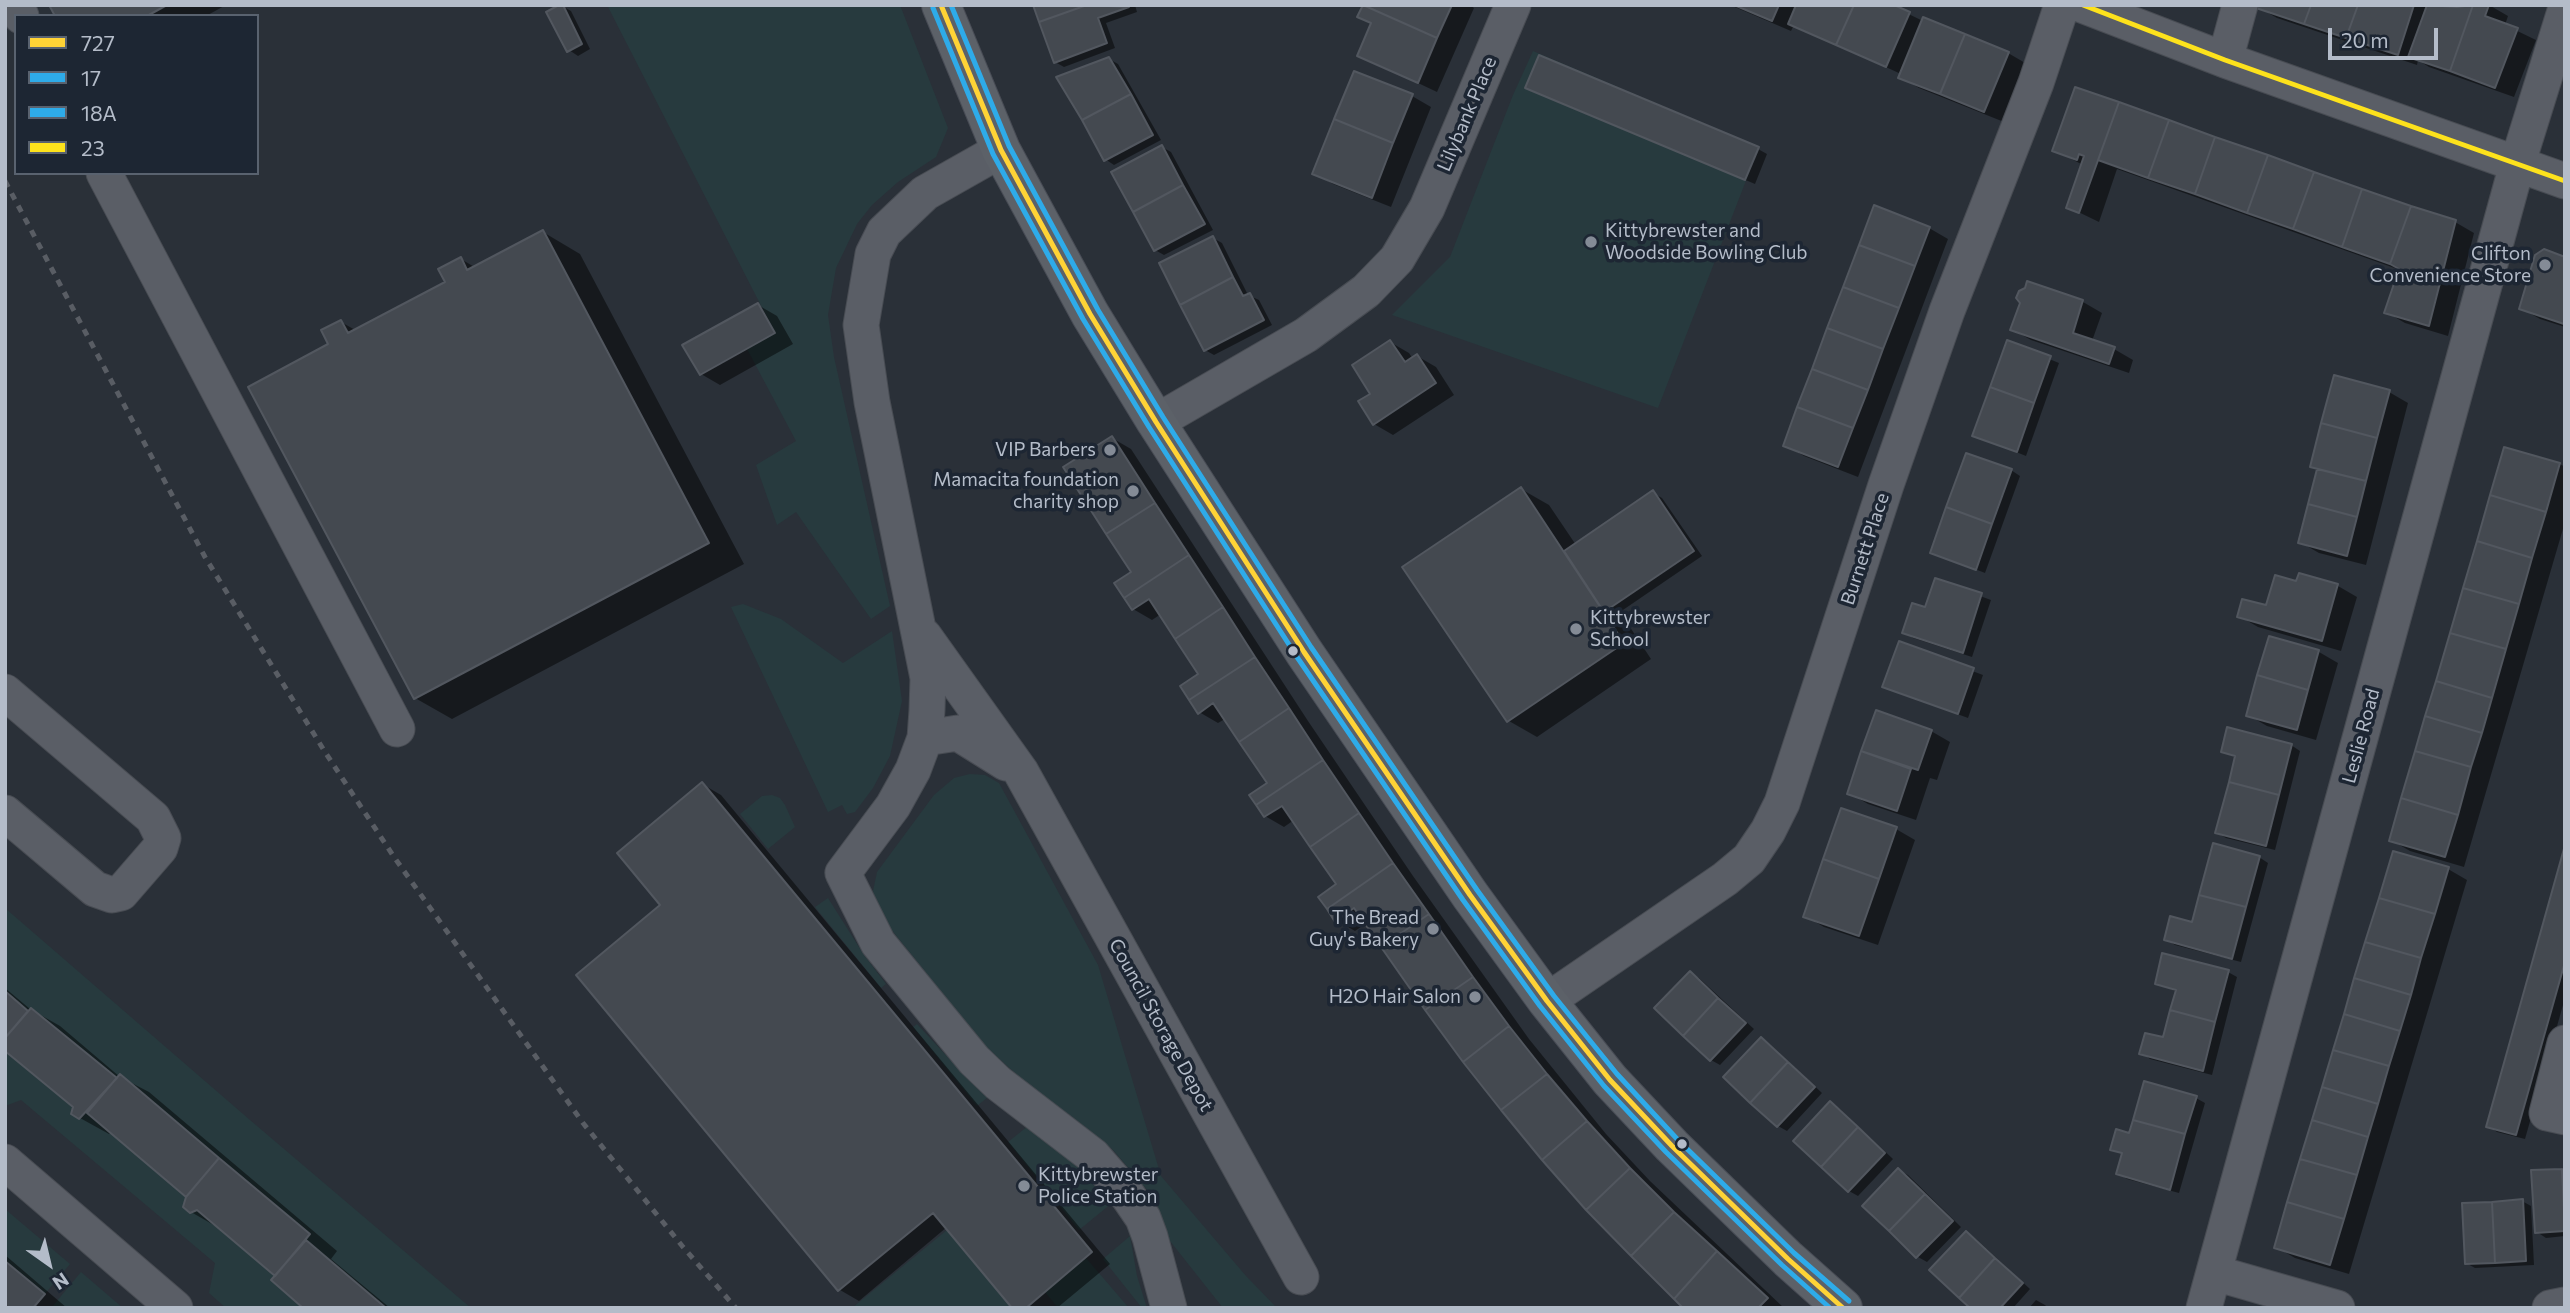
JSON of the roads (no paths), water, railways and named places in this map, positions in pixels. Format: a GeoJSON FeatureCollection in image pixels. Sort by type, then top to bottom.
{"type":"FeatureCollection","features":[{"type":"Feature","properties":{"kind":"main road"},"geometry":{"type":"LineString","coordinates":[[941,5],[1001,150],[1090,314],[1304,652],[1462,884],[1547,1001],[1610,1080],[1672,1146],[1788,1259],[1843,1308]]}},
{"type":"Feature","properties":{"kind":"street","name":"Lilybank Place"},"geometry":{"type":"LineString","coordinates":[[1156,422],[1306,335],[1366,291],[1397,259],[1427,208],[1513,5]]}},
{"type":"Feature","properties":{"kind":"street","name":"Burnett Place"},"geometry":{"type":"LineString","coordinates":[[1547,1001],[1725,879],[1749,859],[1768,831],[1782,803],[1886,485],[1947,311],[2036,83],[2062,5]]}},
{"type":"Feature","properties":{"kind":"street"},"geometry":{"type":"LineString","coordinates":[[2082,5],[2225,60],[2565,181]]}},
{"type":"Feature","properties":{"kind":"street"},"geometry":{"type":"LineString","coordinates":[[2225,60],[2241,5]]}},
{"type":"Feature","properties":{"kind":"street","name":"Leslie Road"},"geometry":{"type":"LineString","coordinates":[[2204,1308],[2517,165],[2565,11]]}},
{"type":"Feature","properties":{"kind":"street"},"geometry":{"type":"LineString","coordinates":[[1001,150],[925,193],[884,232],[873,254],[861,324],[872,402],[928,678],[925,738],[913,770],[893,806],[843,873],[878,943],[974,1060],[998,1083],[1093,1156],[1128,1196],[1143,1218],[1150,1237],[1169,1308]]}},
{"type":"Feature","properties":{"kind":"street"},"geometry":{"type":"LineString","coordinates":[[105,175],[397,729]]}},
{"type":"Feature","properties":{"kind":"street","name":"Council Storage Depot"},"geometry":{"type":"LineString","coordinates":[[916,624],[1021,772],[1301,1277]]}},
{"type":"Feature","properties":{"kind":"street"},"geometry":{"type":"LineString","coordinates":[[5,692],[153,818],[163,838],[160,848],[121,894],[112,895],[95,888],[5,813]]}},
{"type":"Feature","properties":{"kind":"street"},"geometry":{"type":"LineString","coordinates":[[925,738],[958,733],[1021,772]]}},
{"type":"Feature","properties":{"kind":"street"},"geometry":{"type":"LineString","coordinates":[[2565,1043],[2547,1113],[2565,1117]]}},
{"type":"Feature","properties":{"kind":"street"},"geometry":{"type":"LineString","coordinates":[[5,1162],[175,1308]]}},
{"type":"Feature","properties":{"kind":"street"},"geometry":{"type":"LineString","coordinates":[[2215,1273],[2337,1308]]}},
{"type":"Feature","properties":{"kind":"street"},"geometry":{"type":"LineString","coordinates":[[2550,1308],[2565,1306]]}},
{"type":"Feature","properties":{"kind":"railway"},"geometry":{"type":"LineString","coordinates":[[5,181],[205,557],[325,752],[394,857],[583,1123],[736,1308]]}},
{"type":"Feature","properties":{"kind":"place","name":"Kittybrewster and Woodside Bowling Club"},"geometry":{"type":"Point","coordinates":[1591,242]}},
{"type":"Feature","properties":{"kind":"place","name":"Clifton Convenience Store"},"geometry":{"type":"Point","coordinates":[2545,265]}},
{"type":"Feature","properties":{"kind":"place","name":"VIP Barbers"},"geometry":{"type":"Point","coordinates":[1110,450]}},
{"type":"Feature","properties":{"kind":"place","name":"Mamacita foundation charity shop"},"geometry":{"type":"Point","coordinates":[1133,491]}},
{"type":"Feature","properties":{"kind":"place","name":"Kittybrewster School"},"geometry":{"type":"Point","coordinates":[1576,629]}},
{"type":"Feature","properties":{"kind":"place","name":"The Bread Guy's Bakery"},"geometry":{"type":"Point","coordinates":[1433,929]}},
{"type":"Feature","properties":{"kind":"place","name":"H2O Hair Salon"},"geometry":{"type":"Point","coordinates":[1475,997]}},
{"type":"Feature","properties":{"kind":"place","name":"Kittybrewster Police Station"},"geometry":{"type":"Point","coordinates":[1024,1186]}}]}
